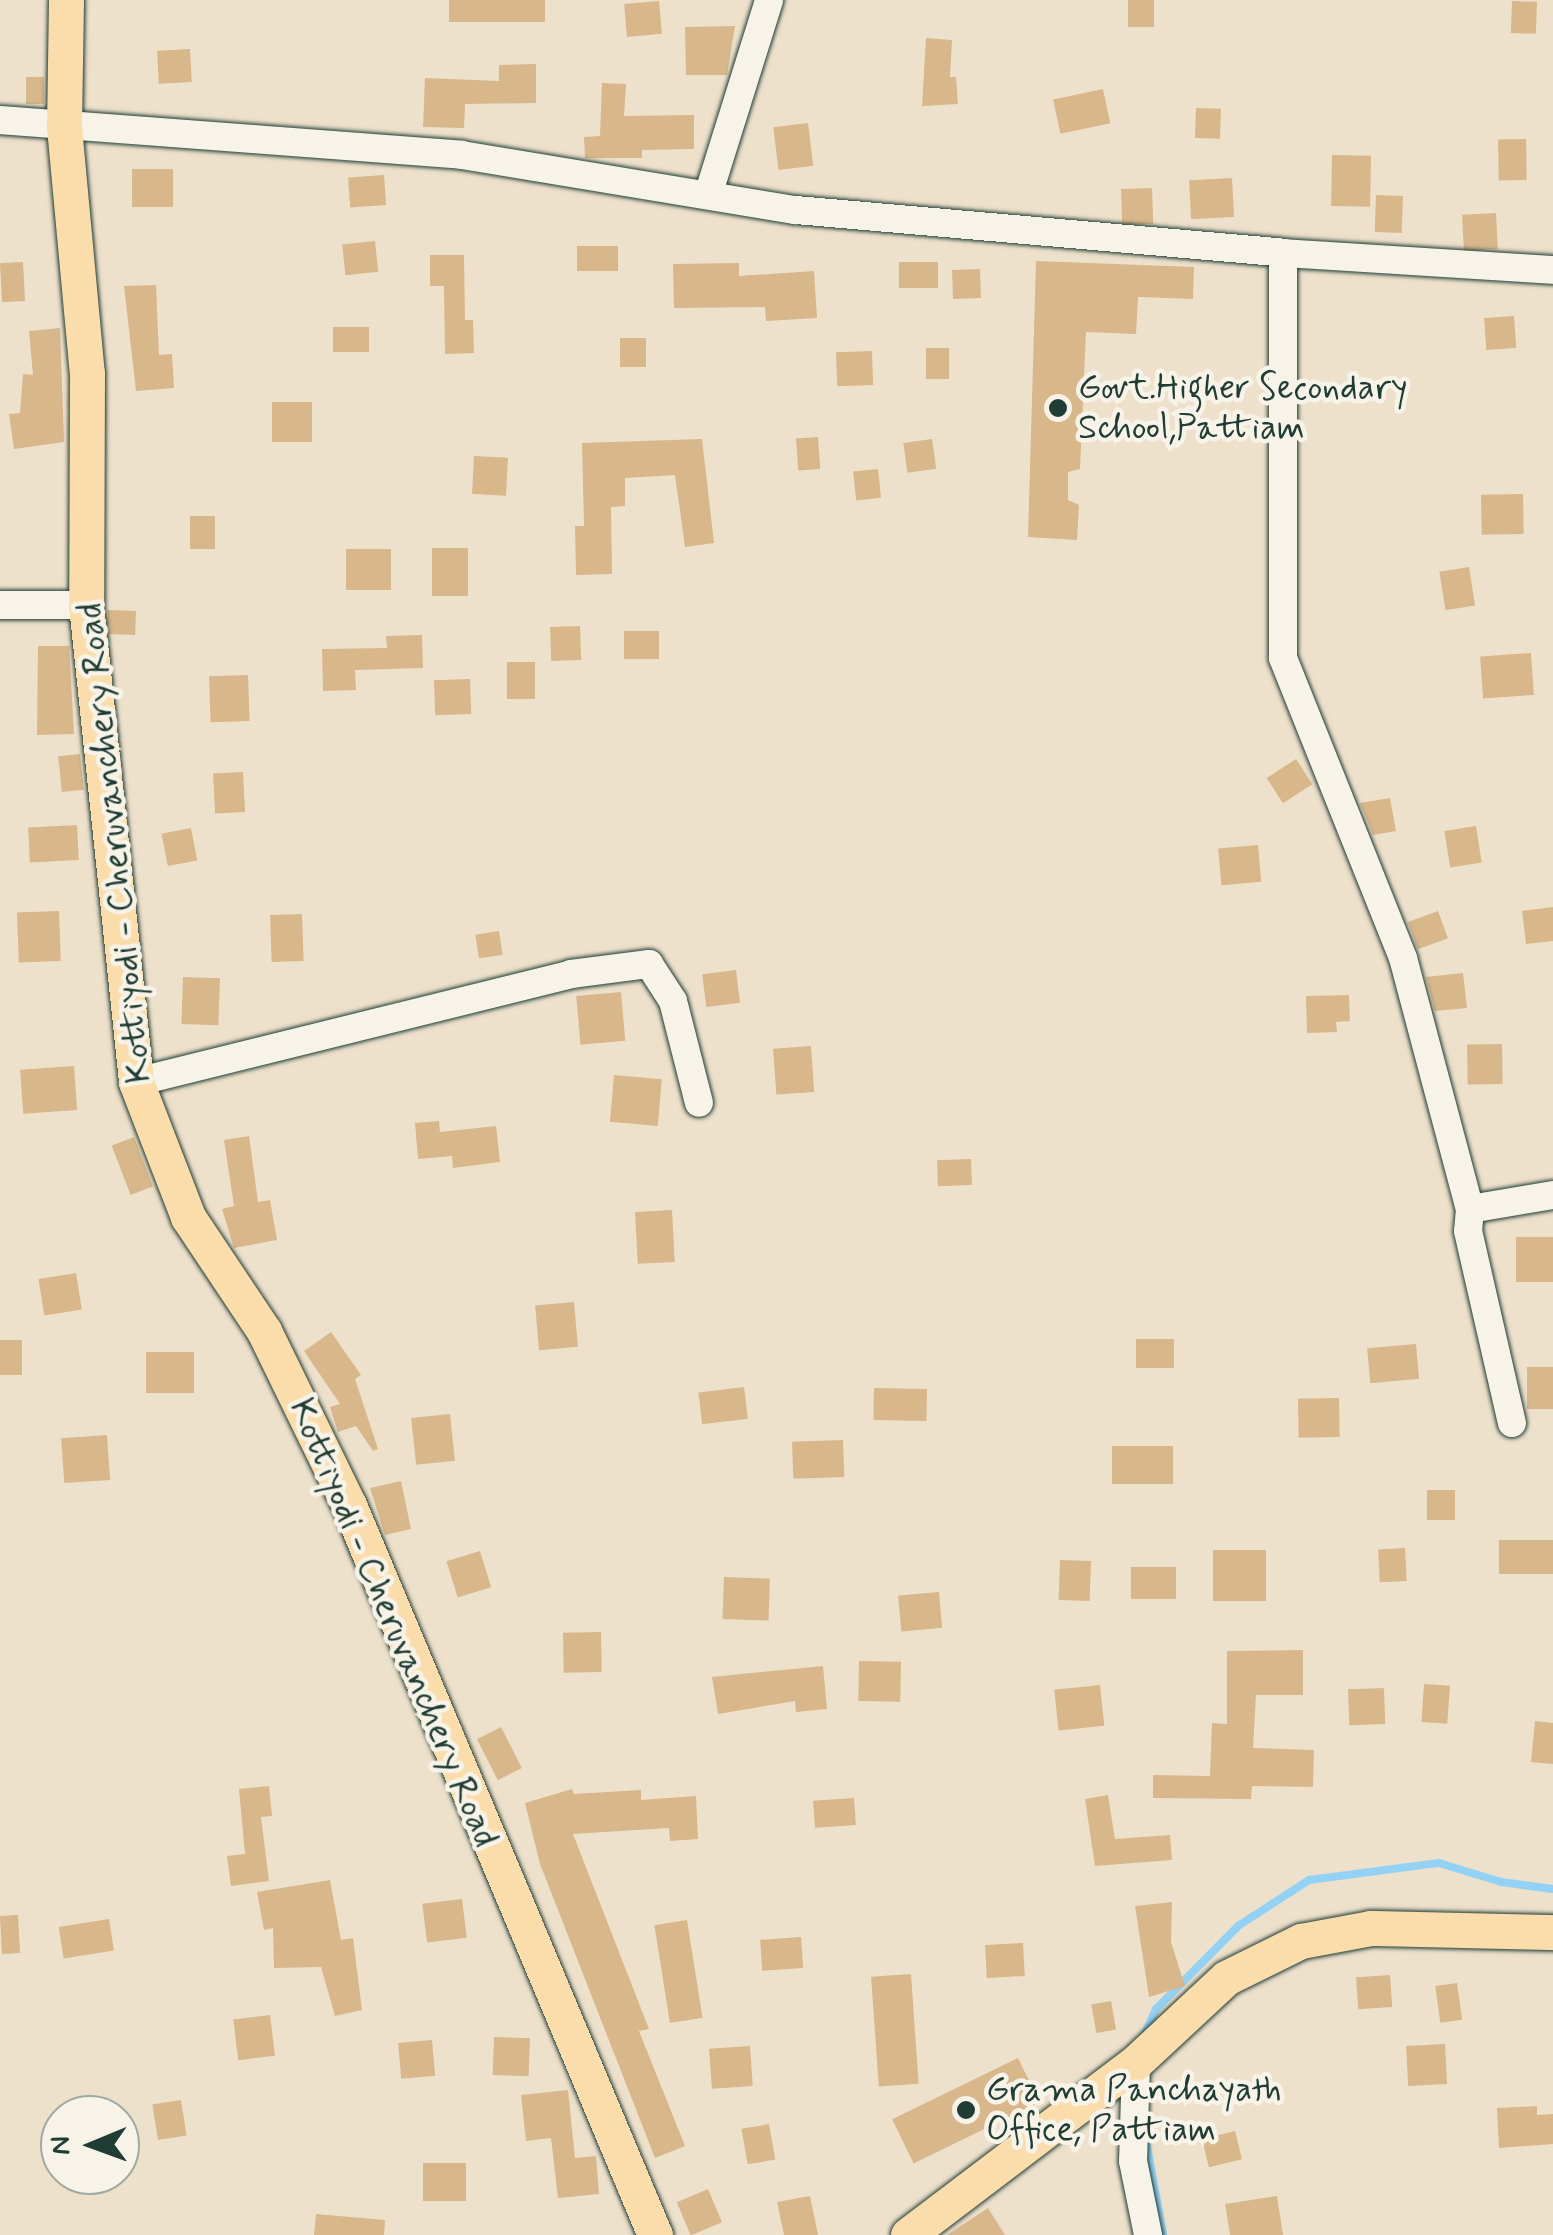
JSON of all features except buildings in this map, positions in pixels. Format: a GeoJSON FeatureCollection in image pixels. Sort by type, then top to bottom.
{"type":"FeatureCollection","features":[{"type":"Feature","properties":{"kind":"main road","name":"Kottiyodi - Cheruvanchery Road"},"geometry":{"type":"LineString","coordinates":[[66,0],[64,127],[87,373],[86,604],[136,1082],[188,1217],[264,1331],[349,1506],[655,2235]]}},
{"type":"Feature","properties":{"kind":"main road"},"geometry":{"type":"LineString","coordinates":[[908,2235],[1136,2062],[1226,1978],[1302,1941],[1406,1926],[1553,1932]]}},
{"type":"Feature","properties":{"kind":"street"},"geometry":{"type":"LineString","coordinates":[[709,192],[768,0]]}},
{"type":"Feature","properties":{"kind":"street"},"geometry":{"type":"LineString","coordinates":[[0,120],[462,155],[709,192],[796,210],[1282,254],[1553,270]]}},
{"type":"Feature","properties":{"kind":"street"},"geometry":{"type":"LineString","coordinates":[[1282,254],[1283,658],[1403,958],[1470,1209],[1468,1230],[1512,1423]]}},
{"type":"Feature","properties":{"kind":"street"},"geometry":{"type":"LineString","coordinates":[[0,604],[86,604]]}},
{"type":"Feature","properties":{"kind":"street"},"geometry":{"type":"LineString","coordinates":[[136,1082],[571,974],[649,964],[673,1001],[699,1102]]}},
{"type":"Feature","properties":{"kind":"street"},"geometry":{"type":"LineString","coordinates":[[1470,1209],[1553,1195]]}},
{"type":"Feature","properties":{"kind":"street"},"geometry":{"type":"LineString","coordinates":[[1136,2062],[1133,2161],[1148,2235]]}},
{"type":"Feature","properties":{"kind":"waterway"},"geometry":{"type":"LineString","coordinates":[[1144,2036],[1156,2009],[1238,1926],[1309,1880],[1439,1863],[1501,1882],[1553,1889]]}},
{"type":"Feature","properties":{"kind":"waterway"},"geometry":{"type":"LineString","coordinates":[[1146,2141],[1163,2235]]}},
{"type":"Feature","properties":{"kind":"place","name":"Govt.Higher Secondary School,Pattiam"},"geometry":{"type":"Point","coordinates":[1058,408]}},
{"type":"Feature","properties":{"kind":"place","name":"Grama Panchayath Office, Pattiam"},"geometry":{"type":"Point","coordinates":[966,2110]}}]}
